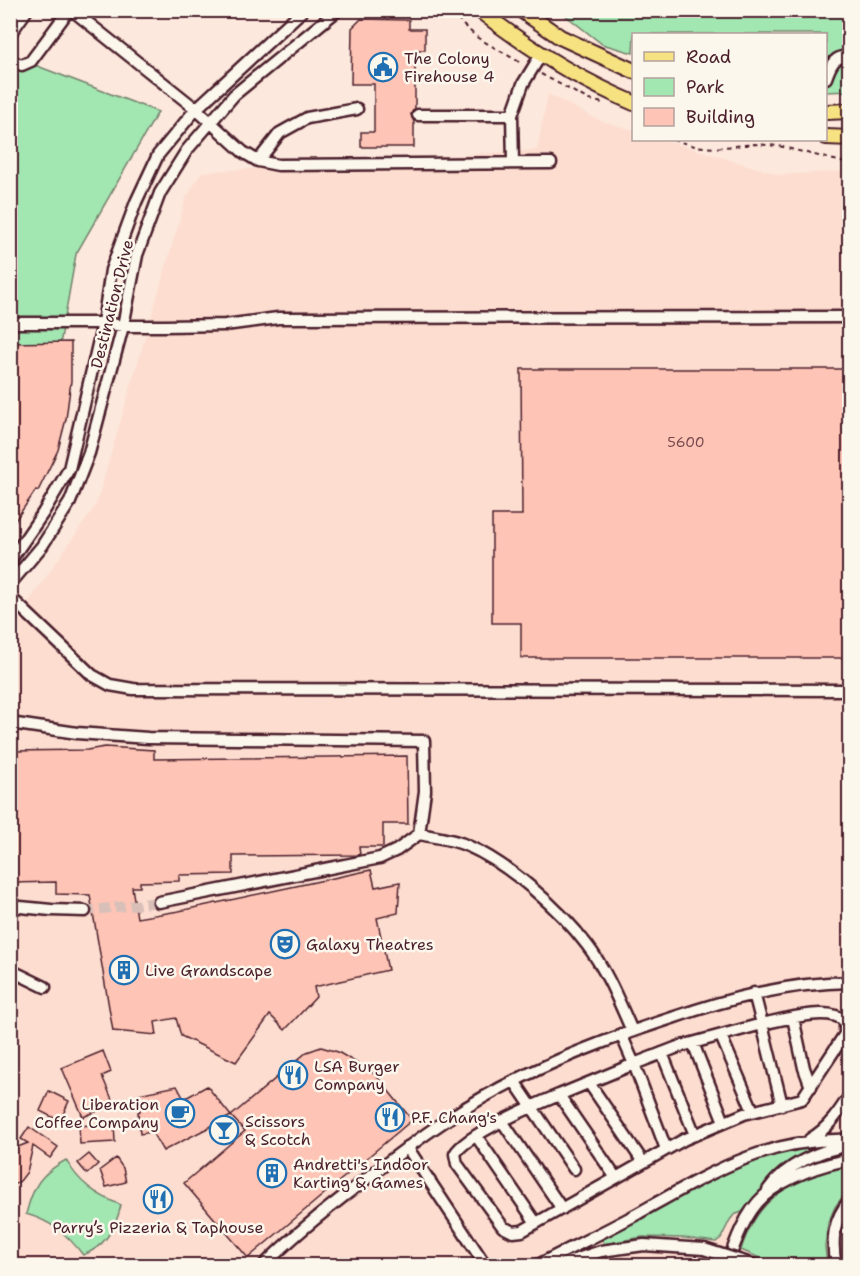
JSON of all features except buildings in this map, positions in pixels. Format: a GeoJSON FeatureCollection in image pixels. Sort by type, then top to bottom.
{"type":"FeatureCollection","features":[{"type":"Feature","properties":{"kind":"main road"},"geometry":{"type":"LineString","coordinates":[[479,10],[504,30],[542,53],[610,93],[632,103]]}},
{"type":"Feature","properties":{"kind":"main road"},"geometry":{"type":"LineString","coordinates":[[521,10],[560,37],[632,71]]}},
{"type":"Feature","properties":{"kind":"main road"},"geometry":{"type":"LineString","coordinates":[[827,112],[849,111]]}},
{"type":"Feature","properties":{"kind":"main road"},"geometry":{"type":"LineString","coordinates":[[827,137],[849,138]]}},
{"type":"Feature","properties":{"kind":"street"},"geometry":{"type":"LineString","coordinates":[[10,34],[27,10]]}},
{"type":"Feature","properties":{"kind":"street"},"geometry":{"type":"LineString","coordinates":[[10,61],[22,65],[31,61],[71,10],[196,109],[243,152],[258,161],[278,165],[551,163]]}},
{"type":"Feature","properties":{"kind":"street","name":"Destination Drive"},"geometry":{"type":"LineString","coordinates":[[10,561],[43,513],[69,469],[103,323],[111,270],[136,202],[158,155],[196,109],[303,10]]}},
{"type":"Feature","properties":{"kind":"street","name":"Destination Drive"},"geometry":{"type":"LineString","coordinates":[[10,584],[42,546],[70,502],[89,453],[123,326],[137,255],[160,193],[187,150],[234,95],[338,10]]}},
{"type":"Feature","properties":{"kind":"street"},"geometry":{"type":"LineString","coordinates":[[513,163],[512,115],[523,84],[542,53]]}},
{"type":"Feature","properties":{"kind":"street"},"geometry":{"type":"LineString","coordinates":[[827,73],[832,62],[841,56],[849,56]]}},
{"type":"Feature","properties":{"kind":"street"},"geometry":{"type":"LineString","coordinates":[[258,161],[280,133],[307,118],[357,109]]}},
{"type":"Feature","properties":{"kind":"street"},"geometry":{"type":"LineString","coordinates":[[418,115],[512,115]]}},
{"type":"Feature","properties":{"kind":"street"},"geometry":{"type":"LineString","coordinates":[[10,323],[103,323],[123,326],[225,325],[278,318],[849,317]]}},
{"type":"Feature","properties":{"kind":"street"},"geometry":{"type":"LineString","coordinates":[[10,597],[92,675],[110,685],[133,689],[849,690]]}},
{"type":"Feature","properties":{"kind":"street"},"geometry":{"type":"LineString","coordinates":[[10,723],[77,733],[148,738],[424,741],[425,792],[418,834],[397,850],[380,858],[159,902]]}},
{"type":"Feature","properties":{"kind":"street"},"geometry":{"type":"LineString","coordinates":[[418,834],[466,845],[501,864],[541,896],[587,945],[607,978],[627,1033],[634,1064],[666,1149]]}},
{"type":"Feature","properties":{"kind":"street"},"geometry":{"type":"LineString","coordinates":[[10,906],[85,911]]}},
{"type":"Feature","properties":{"kind":"street"},"geometry":{"type":"LineString","coordinates":[[10,970],[45,987]]}},
{"type":"Feature","properties":{"kind":"street"},"geometry":{"type":"LineString","coordinates":[[263,1266],[312,1220],[407,1147],[450,1118],[514,1081],[627,1033],[754,993],[794,985],[849,982]]}},
{"type":"Feature","properties":{"kind":"street"},"geometry":{"type":"LineString","coordinates":[[754,993],[782,1106]]}},
{"type":"Feature","properties":{"kind":"street"},"geometry":{"type":"LineString","coordinates":[[822,1014],[835,1015],[845,1023],[845,1034],[801,1099],[782,1106],[753,1111],[695,1135],[518,1232],[507,1231],[457,1164],[455,1154],[457,1150],[502,1120],[530,1107],[662,1053],[762,1024],[822,1014]]}},
{"type":"Feature","properties":{"kind":"street"},"geometry":{"type":"LineString","coordinates":[[793,1018],[804,1068],[811,1087]]}},
{"type":"Feature","properties":{"kind":"street"},"geometry":{"type":"LineString","coordinates":[[721,1036],[753,1111]]}},
{"type":"Feature","properties":{"kind":"street"},"geometry":{"type":"LineString","coordinates":[[693,1043],[724,1122]]}},
{"type":"Feature","properties":{"kind":"street"},"geometry":{"type":"LineString","coordinates":[[662,1053],[695,1135]]}},
{"type":"Feature","properties":{"kind":"street"},"geometry":{"type":"LineString","coordinates":[[514,1081],[574,1169]]}},
{"type":"Feature","properties":{"kind":"street"},"geometry":{"type":"LineString","coordinates":[[589,1083],[643,1162]]}},
{"type":"Feature","properties":{"kind":"street"},"geometry":{"type":"LineString","coordinates":[[559,1095],[616,1178]]}},
{"type":"Feature","properties":{"kind":"street"},"geometry":{"type":"LineString","coordinates":[[806,1142],[819,1134],[833,1120],[849,1095]]}},
{"type":"Feature","properties":{"kind":"street"},"geometry":{"type":"LineString","coordinates":[[849,1107],[849,1113]]}},
{"type":"Feature","properties":{"kind":"street"},"geometry":{"type":"LineString","coordinates":[[502,1120],[562,1209]]}},
{"type":"Feature","properties":{"kind":"street"},"geometry":{"type":"LineString","coordinates":[[477,1137],[536,1223]]}},
{"type":"Feature","properties":{"kind":"street"},"geometry":{"type":"LineString","coordinates":[[536,1266],[727,1165],[758,1152],[806,1142],[829,1140],[849,1142]]}},
{"type":"Feature","properties":{"kind":"street"},"geometry":{"type":"LineString","coordinates":[[728,1266],[736,1239],[752,1212],[777,1179],[794,1166],[849,1142]]}},
{"type":"Feature","properties":{"kind":"street"},"geometry":{"type":"LineString","coordinates":[[407,1147],[486,1266]]}},
{"type":"Feature","properties":{"kind":"street"},"geometry":{"type":"LineString","coordinates":[[765,1196],[794,1178],[824,1165],[849,1160]]}},
{"type":"Feature","properties":{"kind":"street"},"geometry":{"type":"LineString","coordinates":[[836,1266],[833,1248],[834,1229],[841,1209],[849,1200]]}},
{"type":"Feature","properties":{"kind":"street"},"geometry":{"type":"LineString","coordinates":[[557,1266],[601,1251],[644,1245],[704,1249],[757,1266]]}},
{"type":"Feature","properties":{"kind":"path"},"geometry":{"type":"LineString","coordinates":[[677,141],[714,148],[755,144],[779,146],[849,164]]}},
{"type":"Feature","properties":{"kind":"shaded area"},"geometry":{"type":"Polygon","coordinates":[[[548,94],[601,121],[632,130],[632,141],[667,141],[780,175],[849,171],[849,1265],[11,1266],[11,627],[96,505],[186,198],[202,172],[537,150],[548,94]]]}},
{"type":"Feature","properties":{"kind":"green space"},"geometry":{"type":"Polygon","coordinates":[[[560,11],[849,11],[849,91],[827,92],[827,33],[632,33],[632,53],[602,44],[560,11]]]}},
{"type":"Feature","properties":{"kind":"green space"},"geometry":{"type":"Polygon","coordinates":[[[11,56],[158,112],[76,254],[40,458],[11,495],[11,56]]]}},
{"type":"Feature","properties":{"kind":"green space"},"geometry":{"type":"Polygon","coordinates":[[[816,1146],[816,1150],[763,1187],[742,1212],[734,1215],[721,1238],[716,1242],[684,1238],[642,1237],[604,1244],[601,1236],[733,1166],[776,1152],[816,1146]]]}},
{"type":"Feature","properties":{"kind":"green space"},"geometry":{"type":"Polygon","coordinates":[[[66,1160],[89,1187],[121,1205],[113,1228],[108,1235],[98,1247],[83,1255],[58,1229],[26,1214],[39,1182],[50,1170],[66,1160]]]}},
{"type":"Feature","properties":{"kind":"green space"},"geometry":{"type":"Polygon","coordinates":[[[849,1164],[849,1188],[835,1207],[828,1223],[825,1246],[827,1265],[776,1265],[741,1250],[748,1231],[758,1215],[782,1191],[812,1175],[849,1164]]]}},
{"type":"Feature","properties":{"kind":"tunnel"},"geometry":{"type":"LineString","coordinates":[[85,911],[159,902]]}},
{"type":"Feature","properties":{"kind":"place","name":"The Colony Firehouse 4"},"geometry":{"type":"Point","coordinates":[383,67]}},
{"type":"Feature","properties":{"kind":"place","name":"Galaxy Theatres"},"geometry":{"type":"Point","coordinates":[285,944]}},
{"type":"Feature","properties":{"kind":"place","name":"Live Grandscape"},"geometry":{"type":"Point","coordinates":[124,970]}},
{"type":"Feature","properties":{"kind":"place","name":"LSA Burger Company"},"geometry":{"type":"Point","coordinates":[293,1075]}},
{"type":"Feature","properties":{"kind":"place","name":"Liberation Coffee Company"},"geometry":{"type":"Point","coordinates":[180,1113]}},
{"type":"Feature","properties":{"kind":"place","name":"P.F. Chang's"},"geometry":{"type":"Point","coordinates":[390,1117]}},
{"type":"Feature","properties":{"kind":"place","name":"Scissors & Scotch"},"geometry":{"type":"Point","coordinates":[224,1130]}},
{"type":"Feature","properties":{"kind":"place","name":"Andretti's Indoor Karting & Games"},"geometry":{"type":"Point","coordinates":[272,1173]}},
{"type":"Feature","properties":{"kind":"place","name":"Parry’s Pizzeria & Taphouse"},"geometry":{"type":"Point","coordinates":[158,1199]}}]}
